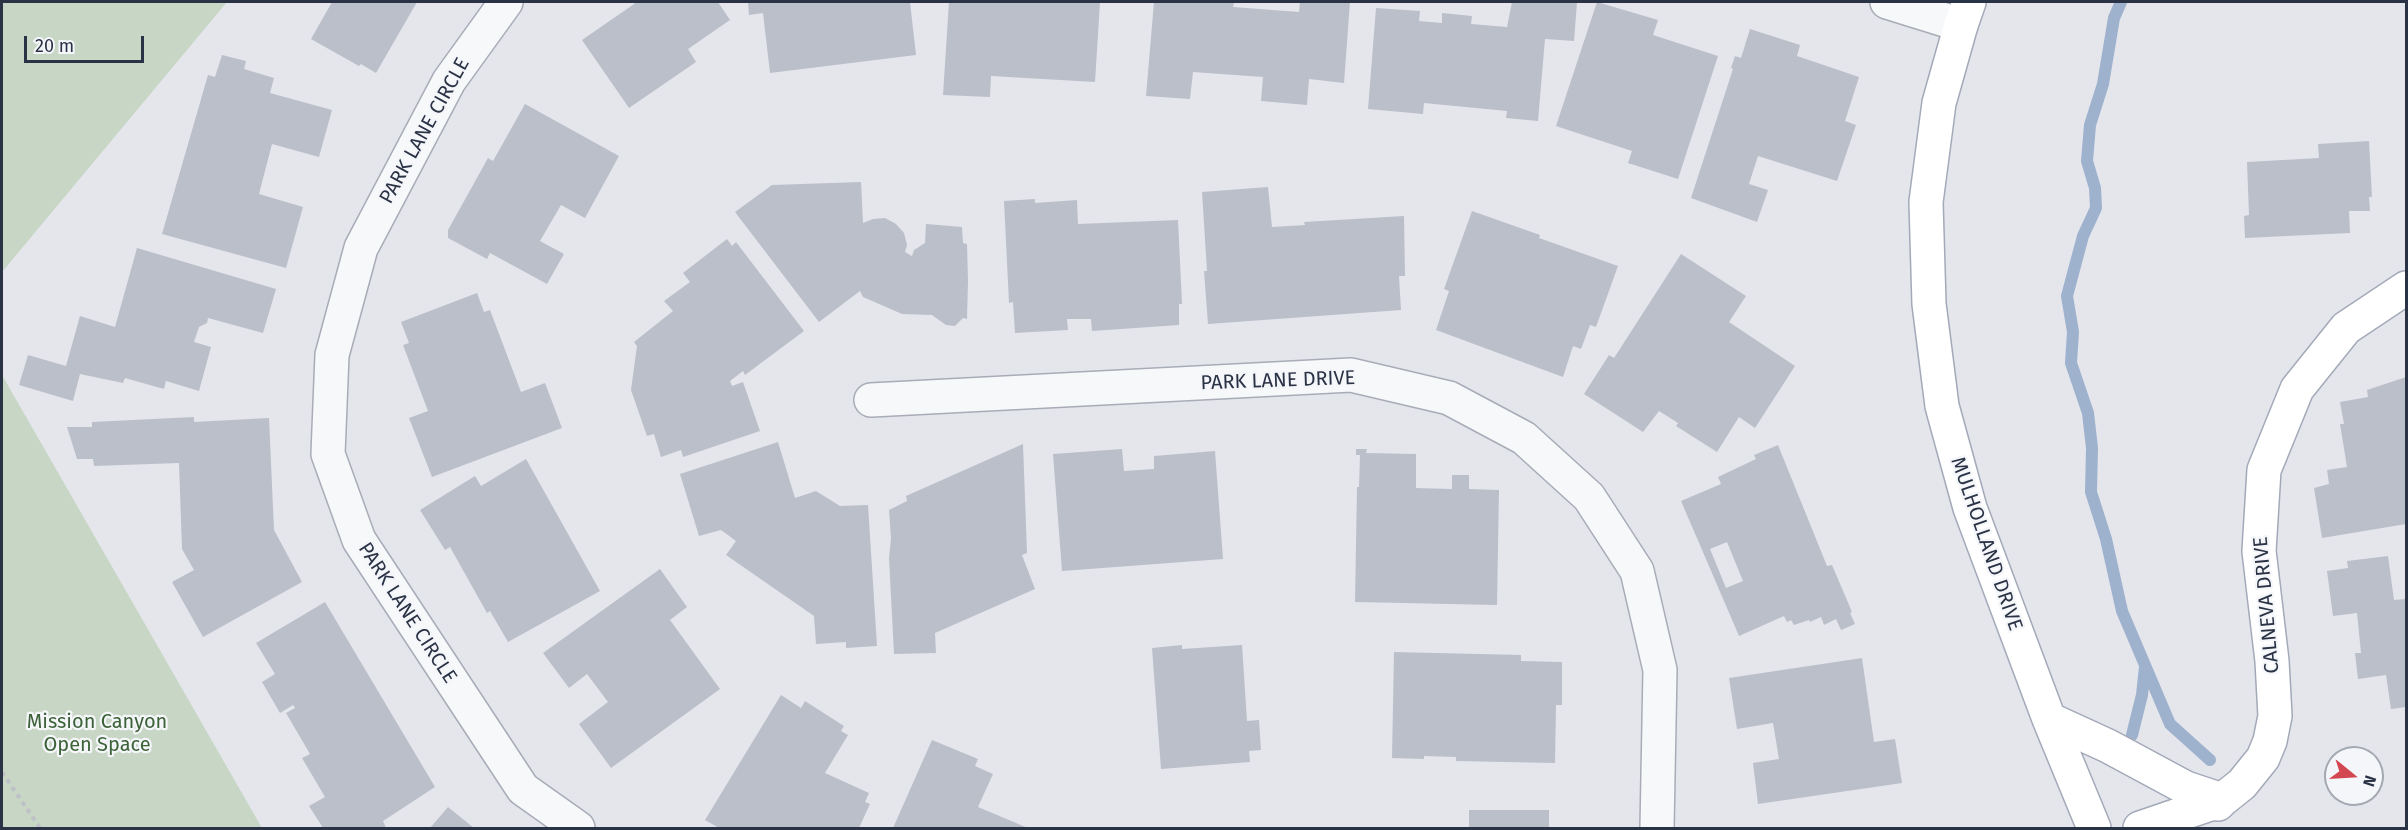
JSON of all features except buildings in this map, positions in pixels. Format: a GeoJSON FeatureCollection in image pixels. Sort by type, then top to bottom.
{"type":"FeatureCollection","features":[{"type":"Feature","properties":{"kind":"main road","name":"MULHOLLAND DRIVE"},"geometry":{"type":"LineString","coordinates":[[1965,13],[1939,103],[1926,202],[1929,304],[1942,406],[1970,508],[2049,719],[2094,828]]}},
{"type":"Feature","properties":{"kind":"main road","name":"CALNEVA DRIVE"},"geometry":{"type":"LineString","coordinates":[[2140,828],[2222,800],[2242,784],[2262,758],[2270,741],[2275,716],[2272,661],[2259,551],[2264,470],[2297,389],[2346,328],[2406,288]]}},
{"type":"Feature","properties":{"kind":"main road"},"geometry":{"type":"LineString","coordinates":[[2049,719],[2108,746],[2186,788],[2222,800],[2198,828]]}},
{"type":"Feature","properties":{"kind":"street","name":"PARK LANE CIRCLE"},"geometry":{"type":"LineString","coordinates":[[506,2],[449,81],[361,248],[332,355],[328,453],[359,540],[523,789],[578,828]]}},
{"type":"Feature","properties":{"kind":"street"},"geometry":{"type":"LineString","coordinates":[[1887,2],[1965,13]]}},
{"type":"Feature","properties":{"kind":"street","name":"PARK LANE DRIVE"},"geometry":{"type":"LineString","coordinates":[[871,399],[1351,375],[1449,398],[1524,438],[1589,497],[1637,571],[1660,670],[1657,828]]}},
{"type":"Feature","properties":{"kind":"path"},"geometry":{"type":"LineString","coordinates":[[2,772],[40,828]]}},
{"type":"Feature","properties":{"kind":"green space"},"geometry":{"type":"Polygon","coordinates":[[[2,2],[227,2],[2,272],[2,2]]]}},
{"type":"Feature","properties":{"kind":"green space","name":"Mission Canyon Open Space"},"geometry":{"type":"Polygon","coordinates":[[[2,375],[262,828],[2,828],[2,375]]]}},
{"type":"Feature","properties":{"kind":"waterway"},"geometry":{"type":"LineString","coordinates":[[2121,2],[2114,18],[2103,84],[2090,125],[2087,161],[2095,188],[2096,208],[2083,236],[2067,296],[2073,332],[2071,363],[2088,413],[2092,448],[2091,492],[2106,539],[2122,611],[2170,724],[2210,760]]}},
{"type":"Feature","properties":{"kind":"waterway"},"geometry":{"type":"LineString","coordinates":[[2132,735],[2142,695],[2145,667]]}}]}
